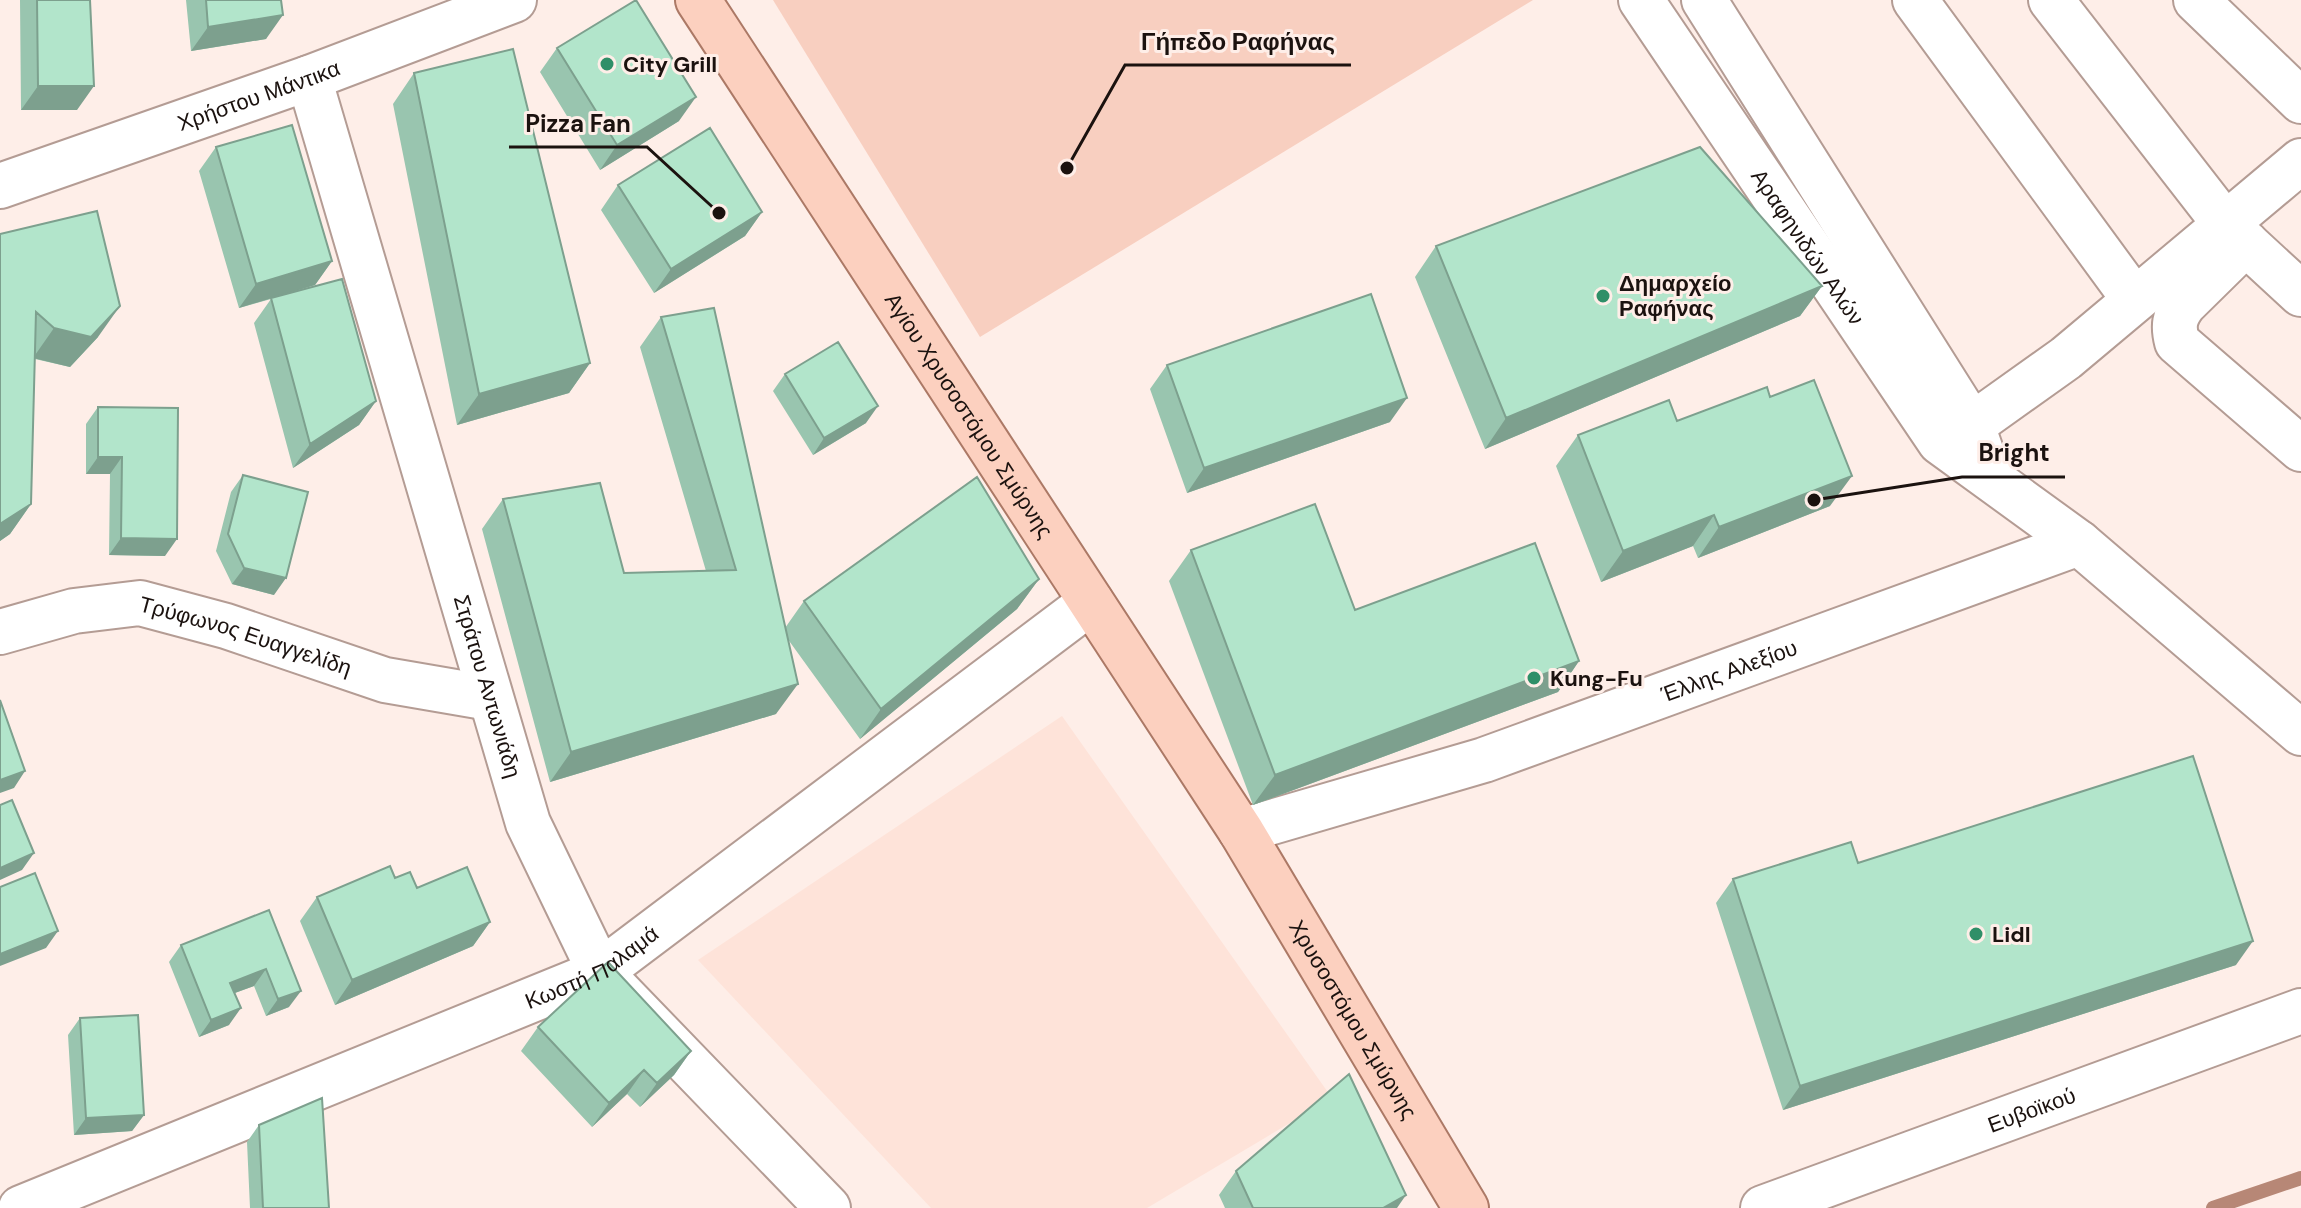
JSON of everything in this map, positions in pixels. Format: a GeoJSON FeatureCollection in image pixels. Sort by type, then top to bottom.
{"type":"FeatureCollection","features":[{"type":"Feature","properties":{"kind":"main road","name":"Αγίου Χρυσοστόμου Σμύρνης"},"geometry":{"type":"LineString","coordinates":[[698,0],[1241,831]]}},
{"type":"Feature","properties":{"kind":"main road","name":"Χρυσοστόμου Σμύρνης"},"geometry":{"type":"LineString","coordinates":[[1241,831],[1466,1208]]}},
{"type":"Feature","properties":{"kind":"street","name":"Χρήστου Μάντικα"},"geometry":{"type":"LineString","coordinates":[[0,186],[309,78],[514,0]]}},
{"type":"Feature","properties":{"kind":"street","name":"Αραφηνιδών Αλών"},"geometry":{"type":"LineString","coordinates":[[1641,0],[1940,442],[2079,543],[2301,733]]}},
{"type":"Feature","properties":{"kind":"street","name":"Αραφηνιδών Αλών"},"geometry":{"type":"LineString","coordinates":[[1704,0],[1972,425],[1990,477]]}},
{"type":"Feature","properties":{"kind":"street"},"geometry":{"type":"LineString","coordinates":[[1915,0],[2134,299]]}},
{"type":"Feature","properties":{"kind":"street"},"geometry":{"type":"LineString","coordinates":[[2051,0],[2236,234],[2301,294]]}},
{"type":"Feature","properties":{"kind":"street"},"geometry":{"type":"LineString","coordinates":[[2196,0],[2301,101]]}},
{"type":"Feature","properties":{"kind":"street","name":"Στράτου Αντωνιάδη"},"geometry":{"type":"LineString","coordinates":[[309,78],[528,823],[600,972],[828,1208]]}},
{"type":"Feature","properties":{"kind":"street"},"geometry":{"type":"LineString","coordinates":[[2301,161],[2236,234],[2176,315],[2174,328],[2177,342],[2301,449]]}},
{"type":"Feature","properties":{"kind":"street"},"geometry":{"type":"LineString","coordinates":[[1972,425],[2066,358],[2134,299],[2236,234]]}},
{"type":"Feature","properties":{"kind":"street","name":"Έλλης Αλεξίου"},"geometry":{"type":"LineString","coordinates":[[1241,831],[1484,760],[2079,543]]}},
{"type":"Feature","properties":{"kind":"street","name":"Κωστή Παλαμά"},"geometry":{"type":"LineString","coordinates":[[21,1208],[600,972],[1091,602]]}},
{"type":"Feature","properties":{"kind":"street","name":"Τρύφωνος Ευαγγελίδη"},"geometry":{"type":"LineString","coordinates":[[0,632],[74,611],[140,603],[226,626],[385,680],[490,698]]}},
{"type":"Feature","properties":{"kind":"street","name":"Ευβοϊκού"},"geometry":{"type":"LineString","coordinates":[[1763,1208],[2301,1011]]}},
{"type":"Feature","properties":{"kind":"shaded area"},"geometry":{"type":"Polygon","coordinates":[[[773,0],[1533,0],[980,337],[773,0]]]}},
{"type":"Feature","properties":{"kind":"shaded area"},"geometry":{"type":"Polygon","coordinates":[[[1062,716],[1332,1098],[1147,1208],[931,1208],[698,960],[1062,716]]]}},
{"type":"Feature","properties":{"kind":"building"},"geometry":{"type":"Polygon","coordinates":[[[37,0],[90,0],[94,86],[38,86],[37,0]]]}},
{"type":"Feature","properties":{"kind":"building"},"geometry":{"type":"Polygon","coordinates":[[[206,0],[281,0],[283,15],[208,27],[206,0]]]}},
{"type":"Feature","properties":{"kind":"building"},"geometry":{"type":"Polygon","coordinates":[[[636,0],[696,97],[617,145],[557,48],[636,0]]]}},
{"type":"Feature","properties":{"kind":"building"},"geometry":{"type":"Polygon","coordinates":[[[513,49],[590,363],[479,394],[414,73],[513,49]]]}},
{"type":"Feature","properties":{"kind":"building"},"geometry":{"type":"Polygon","coordinates":[[[292,125],[332,261],[256,284],[216,147],[292,125]]]}},
{"type":"Feature","properties":{"kind":"building"},"geometry":{"type":"Polygon","coordinates":[[[710,128],[762,212],[671,269],[618,185],[710,128]]]}},
{"type":"Feature","properties":{"kind":"building","name":"Δημαρχείο Ραφήνας"},"geometry":{"type":"Polygon","coordinates":[[[1700,147],[1822,286],[1506,418],[1436,246],[1700,147]]]}},
{"type":"Feature","properties":{"kind":"building"},"geometry":{"type":"Polygon","coordinates":[[[97,211],[120,306],[91,337],[54,328],[36,312],[31,504],[0,524],[0,234],[97,211]]]}},
{"type":"Feature","properties":{"kind":"building"},"geometry":{"type":"Polygon","coordinates":[[[342,279],[376,401],[310,444],[271,298],[342,279]]]}},
{"type":"Feature","properties":{"kind":"building"},"geometry":{"type":"Polygon","coordinates":[[[1371,294],[1407,398],[1204,468],[1167,365],[1371,294]]]}},
{"type":"Feature","properties":{"kind":"building"},"geometry":{"type":"Polygon","coordinates":[[[714,308],[798,684],[571,752],[503,499],[600,483],[624,573],[736,570],[661,317],[714,308]]]}},
{"type":"Feature","properties":{"kind":"building"},"geometry":{"type":"Polygon","coordinates":[[[838,342],[878,406],[824,438],[785,374],[838,342]]]}},
{"type":"Feature","properties":{"kind":"building"},"geometry":{"type":"Polygon","coordinates":[[[1814,380],[1852,476],[1719,527],[1714,515],[1623,551],[1578,435],[1669,400],[1677,421],[1767,387],[1770,397],[1814,380]]]}},
{"type":"Feature","properties":{"kind":"building"},"geometry":{"type":"Polygon","coordinates":[[[98,407],[178,408],[177,539],[121,538],[122,457],[98,457],[98,407]]]}},
{"type":"Feature","properties":{"kind":"building"},"geometry":{"type":"Polygon","coordinates":[[[243,475],[308,492],[286,578],[244,568],[228,534],[243,475]]]}},
{"type":"Feature","properties":{"kind":"building"},"geometry":{"type":"Polygon","coordinates":[[[977,477],[1039,579],[881,709],[804,601],[977,477]]]}},
{"type":"Feature","properties":{"kind":"building"},"geometry":{"type":"Polygon","coordinates":[[[1315,504],[1355,610],[1535,543],[1579,661],[1275,775],[1191,550],[1315,504]]]}},
{"type":"Feature","properties":{"kind":"building"},"geometry":{"type":"Polygon","coordinates":[[[0,700],[25,771],[0,780],[0,700]]]}},
{"type":"Feature","properties":{"kind":"building","name":"Lidl"},"geometry":{"type":"Polygon","coordinates":[[[2193,756],[2253,941],[1800,1086],[1733,879],[1851,842],[1858,863],[2193,756]]]}},
{"type":"Feature","properties":{"kind":"building"},"geometry":{"type":"Polygon","coordinates":[[[12,800],[34,853],[0,868],[0,805],[12,800]]]}},
{"type":"Feature","properties":{"kind":"building"},"geometry":{"type":"Polygon","coordinates":[[[390,866],[395,878],[410,872],[417,888],[467,867],[490,922],[352,980],[317,897],[390,866]]]}},
{"type":"Feature","properties":{"kind":"building"},"geometry":{"type":"Polygon","coordinates":[[[35,873],[58,931],[0,954],[0,887],[35,873]]]}},
{"type":"Feature","properties":{"kind":"building"},"geometry":{"type":"Polygon","coordinates":[[[269,910],[301,991],[278,999],[266,969],[230,983],[241,1008],[211,1020],[181,945],[269,910]]]}},
{"type":"Feature","properties":{"kind":"building"},"geometry":{"type":"Polygon","coordinates":[[[608,962],[691,1051],[657,1083],[644,1070],[609,1103],[538,1027],[608,962]]]}},
{"type":"Feature","properties":{"kind":"building"},"geometry":{"type":"Polygon","coordinates":[[[138,1015],[144,1115],[86,1118],[80,1018],[138,1015]]]}},
{"type":"Feature","properties":{"kind":"building"},"geometry":{"type":"Polygon","coordinates":[[[1349,1074],[1406,1195],[1383,1208],[1253,1208],[1236,1171],[1349,1074]]]}},
{"type":"Feature","properties":{"kind":"building"},"geometry":{"type":"Polygon","coordinates":[[[322,1098],[329,1208],[263,1208],[259,1125],[322,1098]]]}},
{"type":"Feature","properties":{"kind":"waterway"},"geometry":{"type":"LineString","coordinates":[[2213,1208],[2301,1178]]}},
{"type":"Feature","properties":{"kind":"place","name":"City Grill"},"geometry":{"type":"Point","coordinates":[607,64]}},
{"type":"Feature","properties":{"kind":"place","name":"Γήπεδο Ραφήνας"},"geometry":{"type":"Point","coordinates":[1067,168]}},
{"type":"Feature","properties":{"kind":"place","name":"Pizza Fan"},"geometry":{"type":"Point","coordinates":[719,213]}},
{"type":"Feature","properties":{"kind":"place","name":"Δημαρχείο Ραφήνας"},"geometry":{"type":"Point","coordinates":[1603,296]}},
{"type":"Feature","properties":{"kind":"place","name":"Bright"},"geometry":{"type":"Point","coordinates":[1814,500]}},
{"type":"Feature","properties":{"kind":"place","name":"Kung-Fu"},"geometry":{"type":"Point","coordinates":[1534,678]}},
{"type":"Feature","properties":{"kind":"place","name":"Lidl"},"geometry":{"type":"Point","coordinates":[1976,934]}}]}
